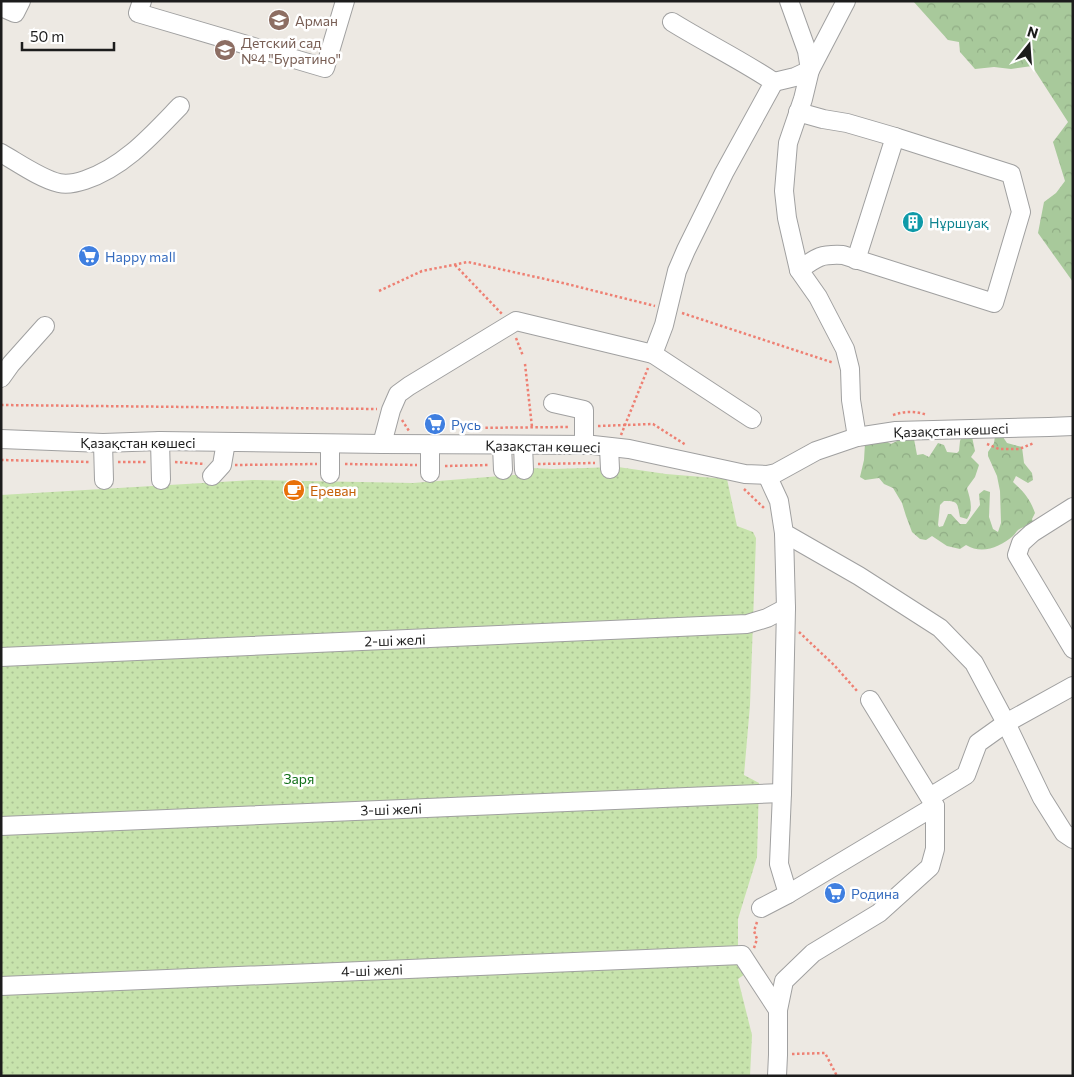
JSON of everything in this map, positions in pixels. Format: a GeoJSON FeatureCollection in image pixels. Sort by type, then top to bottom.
{"type":"FeatureCollection","features":[{"type":"Feature","properties":{"kind":"street"},"geometry":{"type":"LineString","coordinates":[[1,7],[15,13],[22,1]]}},
{"type":"Feature","properties":{"kind":"street"},"geometry":{"type":"LineString","coordinates":[[142,1],[138,13],[324,68],[345,1]]}},
{"type":"Feature","properties":{"kind":"street"},"geometry":{"type":"LineString","coordinates":[[789,1],[807,51],[810,70]]}},
{"type":"Feature","properties":{"kind":"street"},"geometry":{"type":"LineString","coordinates":[[846,1],[810,70],[803,99],[788,143],[784,191],[787,218],[799,270],[818,297],[845,349],[850,369],[851,400],[857,437]]}},
{"type":"Feature","properties":{"kind":"street"},"geometry":{"type":"LineString","coordinates":[[672,22],[747,64],[774,82],[795,77],[810,70]]}},
{"type":"Feature","properties":{"kind":"street"},"geometry":{"type":"LineString","coordinates":[[653,354],[664,325],[677,271],[686,250],[724,173],[774,82]]}},
{"type":"Feature","properties":{"kind":"street"},"geometry":{"type":"LineString","coordinates":[[1,153],[40,176],[58,183],[73,184],[94,177],[118,164],[146,141],[180,106]]}},
{"type":"Feature","properties":{"kind":"street"},"geometry":{"type":"LineString","coordinates":[[798,112],[847,123],[1011,174],[1021,212],[994,303],[843,255],[819,256],[799,270]]}},
{"type":"Feature","properties":{"kind":"street"},"geometry":{"type":"LineString","coordinates":[[856,260],[895,137]]}},
{"type":"Feature","properties":{"kind":"street"},"geometry":{"type":"LineString","coordinates":[[382,444],[391,410],[398,394],[516,321],[653,354],[752,419]]}},
{"type":"Feature","properties":{"kind":"street"},"geometry":{"type":"LineString","coordinates":[[1,378],[45,326]]}},
{"type":"Feature","properties":{"kind":"street"},"geometry":{"type":"LineString","coordinates":[[553,404],[584,410],[584,445]]}},
{"type":"Feature","properties":{"kind":"street","name":"Қазақстан көшесі"},"geometry":{"type":"LineString","coordinates":[[1,439],[103,443],[160,441],[584,445],[611,457],[638,451],[745,474],[767,475],[776,473],[816,451],[857,437],[896,431],[1073,426]]}},
{"type":"Feature","properties":{"kind":"street"},"geometry":{"type":"LineString","coordinates":[[160,441],[161,480]]}},
{"type":"Feature","properties":{"kind":"street"},"geometry":{"type":"LineString","coordinates":[[217,470],[226,442]]}},
{"type":"Feature","properties":{"kind":"street"},"geometry":{"type":"LineString","coordinates":[[103,443],[104,480]]}},
{"type":"Feature","properties":{"kind":"street"},"geometry":{"type":"LineString","coordinates":[[330,444],[330,469]]}},
{"type":"Feature","properties":{"kind":"street"},"geometry":{"type":"LineString","coordinates":[[430,445],[430,470]]}},
{"type":"Feature","properties":{"kind":"street"},"geometry":{"type":"LineString","coordinates":[[502,445],[502,467]]}},
{"type":"Feature","properties":{"kind":"street"},"geometry":{"type":"LineString","coordinates":[[523,445],[524,467]]}},
{"type":"Feature","properties":{"kind":"street"},"geometry":{"type":"LineString","coordinates":[[767,475],[779,501],[784,534],[786,614],[779,864],[788,894]]}},
{"type":"Feature","properties":{"kind":"street"},"geometry":{"type":"LineString","coordinates":[[1073,507],[1032,533],[1020,544],[1017,555],[1073,649]]}},
{"type":"Feature","properties":{"kind":"street"},"geometry":{"type":"LineString","coordinates":[[784,534],[859,576],[940,628],[974,663],[1006,723],[1042,798],[1064,833],[1073,839]]}},
{"type":"Feature","properties":{"kind":"street","name":"2-ші желі"},"geometry":{"type":"LineString","coordinates":[[1,657],[747,624],[786,614]]}},
{"type":"Feature","properties":{"kind":"street"},"geometry":{"type":"LineString","coordinates":[[761,908],[788,894],[932,801],[966,775],[978,743],[1006,723],[1073,686]]}},
{"type":"Feature","properties":{"kind":"street"},"geometry":{"type":"LineString","coordinates":[[776,1076],[778,1010],[784,981],[814,953],[879,913],[930,867],[935,850],[932,801],[870,700]]}},
{"type":"Feature","properties":{"kind":"street","name":"3-ші желі"},"geometry":{"type":"LineString","coordinates":[[1,826],[782,793]]}},
{"type":"Feature","properties":{"kind":"street"},"geometry":{"type":"LineString","coordinates":[[742,955],[778,1010]]}},
{"type":"Feature","properties":{"kind":"street","name":"4-ші желі"},"geometry":{"type":"LineString","coordinates":[[1,986],[742,955]]}},
{"type":"Feature","properties":{"kind":"path"},"geometry":{"type":"LineString","coordinates":[[379,291],[422,271],[468,262],[668,309],[850,369]]}},
{"type":"Feature","properties":{"kind":"path"},"geometry":{"type":"LineString","coordinates":[[455,265],[511,324],[523,356]]}},
{"type":"Feature","properties":{"kind":"path"},"geometry":{"type":"LineString","coordinates":[[525,364],[532,427]]}},
{"type":"Feature","properties":{"kind":"path"},"geometry":{"type":"LineString","coordinates":[[524,467],[611,457],[644,381]]}},
{"type":"Feature","properties":{"kind":"path"},"geometry":{"type":"LineString","coordinates":[[1,405],[391,410]]}},
{"type":"Feature","properties":{"kind":"path"},"geometry":{"type":"LineString","coordinates":[[982,442],[999,449],[1018,449],[1038,441]]}},
{"type":"Feature","properties":{"kind":"path"},"geometry":{"type":"LineString","coordinates":[[1,460],[160,462],[217,470],[430,470],[502,467]]}},
{"type":"Feature","properties":{"kind":"path"},"geometry":{"type":"LineString","coordinates":[[744,489],[767,510]]}},
{"type":"Feature","properties":{"kind":"path"},"geometry":{"type":"LineString","coordinates":[[786,614],[834,664],[864,701],[870,700]]}},
{"type":"Feature","properties":{"kind":"path"},"geometry":{"type":"LineString","coordinates":[[742,955],[750,953],[755,946],[754,931],[761,908]]}},
{"type":"Feature","properties":{"kind":"path"},"geometry":{"type":"LineString","coordinates":[[778,1055],[825,1053],[837,1076]]}},
{"type":"Feature","properties":{"kind":"green space"},"geometry":{"type":"Polygon","coordinates":[[[913,1],[1073,1],[1073,282],[1038,233],[1044,202],[1056,193],[1065,181],[1053,142],[1068,122],[1032,66],[1011,69],[994,67],[975,69],[960,52],[959,42],[948,40],[913,1]]]}},
{"type":"Feature","properties":{"kind":"green space"},"geometry":{"type":"Polygon","coordinates":[[[964,431],[971,432],[975,451],[971,457],[979,465],[975,477],[967,488],[971,504],[969,515],[967,519],[960,517],[955,502],[944,501],[940,505],[939,527],[943,526],[948,514],[951,514],[960,524],[966,524],[980,505],[979,494],[984,490],[990,492],[989,517],[993,529],[998,532],[1001,523],[1000,491],[997,476],[988,456],[995,436],[1003,437],[1007,443],[1022,447],[1024,463],[1032,473],[1033,480],[1028,483],[1016,476],[1013,482],[1031,504],[1035,513],[1032,519],[1034,525],[1020,529],[1008,540],[991,548],[978,549],[966,545],[960,549],[947,546],[932,536],[926,540],[920,539],[912,532],[902,503],[893,488],[884,484],[879,478],[865,480],[860,477],[865,443],[877,436],[891,444],[909,435],[914,439],[917,455],[923,454],[929,457],[938,443],[944,445],[947,452],[957,453],[964,431]]]}},
{"type":"Feature","properties":{"kind":"green space","name":"Заря"},"geometry":{"type":"Polygon","coordinates":[[[618,467],[666,474],[727,479],[737,526],[753,532],[756,538],[750,705],[744,775],[759,783],[757,857],[738,919],[738,949],[731,956],[745,974],[738,979],[752,1035],[750,1076],[1,1076],[1,495],[253,480],[413,483],[527,474],[531,468],[618,467]]]}},
{"type":"Feature","properties":{"kind":"place","name":"Арман"},"geometry":{"type":"Point","coordinates":[279,20]}},
{"type":"Feature","properties":{"kind":"place","name":"Детский сад №4 \"Буратино\""},"geometry":{"type":"Point","coordinates":[225,50]}},
{"type":"Feature","properties":{"kind":"place","name":"Нұршуақ"},"geometry":{"type":"Point","coordinates":[913,222]}},
{"type":"Feature","properties":{"kind":"place","name":"Happy mall"},"geometry":{"type":"Point","coordinates":[89,256]}},
{"type":"Feature","properties":{"kind":"place","name":"Русь"},"geometry":{"type":"Point","coordinates":[435,424]}},
{"type":"Feature","properties":{"kind":"place","name":"Ереван"},"geometry":{"type":"Point","coordinates":[294,490]}},
{"type":"Feature","properties":{"kind":"place","name":"Родина"},"geometry":{"type":"Point","coordinates":[835,893]}}]}
